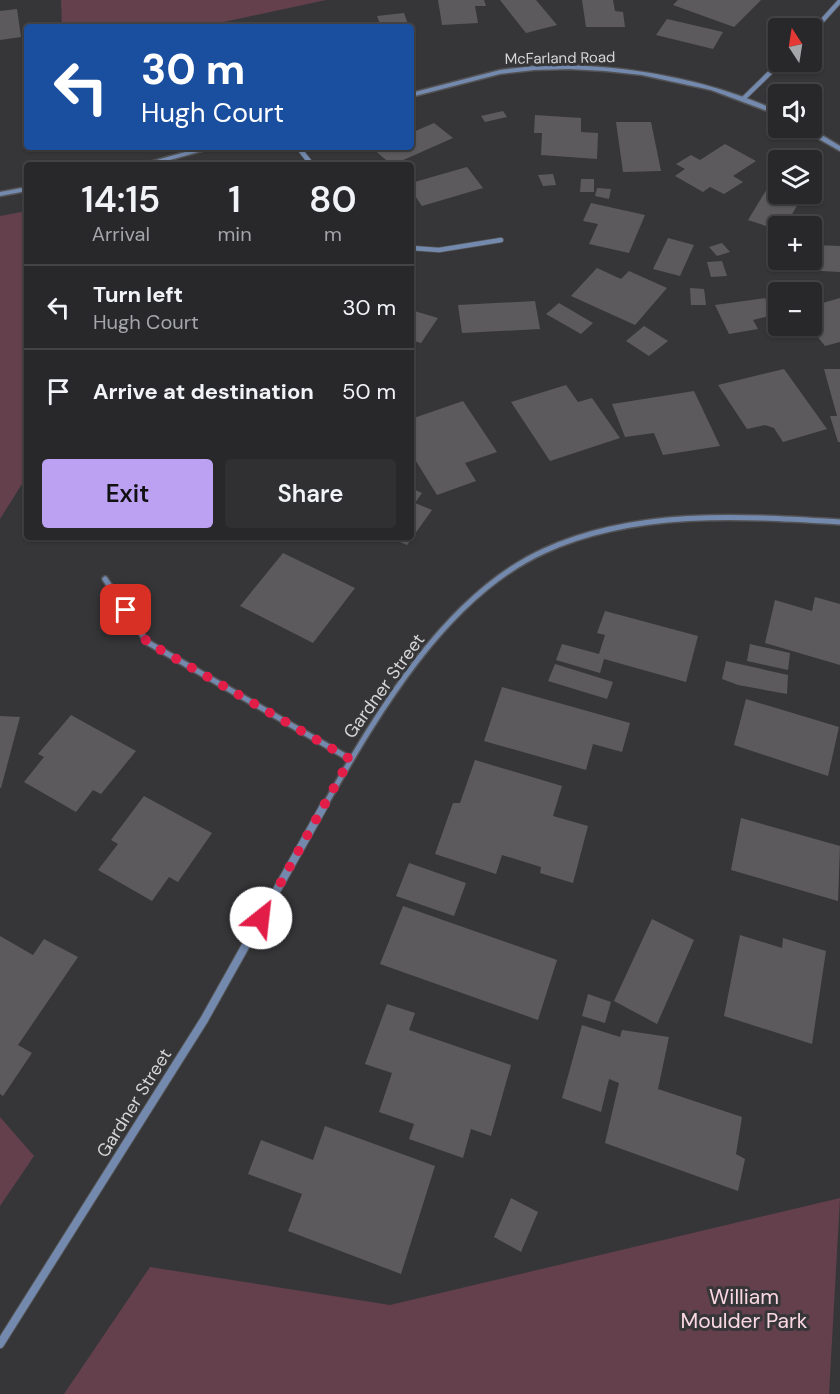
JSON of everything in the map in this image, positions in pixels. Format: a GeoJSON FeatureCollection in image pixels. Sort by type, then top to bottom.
{"type":"FeatureCollection","features":[{"type":"Feature","properties":{"kind":"street"},"geometry":{"type":"LineString","coordinates":[[822,21],[840,1]]}},
{"type":"Feature","properties":{"kind":"street","name":"McFarland Road"},"geometry":{"type":"LineString","coordinates":[[414,94],[501,72],[577,68],[665,76],[743,99],[768,109]]}},
{"type":"Feature","properties":{"kind":"street"},"geometry":{"type":"LineString","coordinates":[[743,99],[771,72]]}},
{"type":"Feature","properties":{"kind":"street"},"geometry":{"type":"LineString","coordinates":[[822,138],[840,149]]}},
{"type":"Feature","properties":{"kind":"street"},"geometry":{"type":"LineString","coordinates":[[154,162],[200,150]]}},
{"type":"Feature","properties":{"kind":"street"},"geometry":{"type":"LineString","coordinates":[[300,150],[310,162]]}},
{"type":"Feature","properties":{"kind":"street"},"geometry":{"type":"LineString","coordinates":[[0,194],[24,190]]}},
{"type":"Feature","properties":{"kind":"street"},"geometry":{"type":"LineString","coordinates":[[414,248],[439,250],[501,240]]}},
{"type":"Feature","properties":{"kind":"street","name":"Gardner Street"},"geometry":{"type":"LineString","coordinates":[[0,1344],[205,1018],[350,759],[424,650],[479,593],[544,551],[613,528],[702,518],[840,522]]}},
{"type":"Feature","properties":{"kind":"street"},"geometry":{"type":"LineString","coordinates":[[105,579],[147,642],[350,759]]}},
{"type":"Feature","properties":{"kind":"green space"},"geometry":{"type":"Polygon","coordinates":[[[61,0],[326,0],[219,24],[62,24],[61,0]]]}},
{"type":"Feature","properties":{"kind":"green space"},"geometry":{"type":"Polygon","coordinates":[[[24,212],[24,481],[0,519],[0,216],[24,212]]]}},
{"type":"Feature","properties":{"kind":"green space"},"geometry":{"type":"Polygon","coordinates":[[[0,1117],[34,1156],[0,1206],[0,1117]]]}},
{"type":"Feature","properties":{"kind":"green space","name":"William Moulder Park"},"geometry":{"type":"Polygon","coordinates":[[[840,1198],[829,1394],[64,1394],[150,1267],[390,1305],[840,1198]]]}},
{"type":"Feature","properties":{"kind":"building"},"geometry":{"type":"Polygon","coordinates":[[[438,0],[484,0],[486,6],[475,6],[478,23],[442,25],[438,0]]]}},
{"type":"Feature","properties":{"kind":"building"},"geometry":{"type":"Polygon","coordinates":[[[500,0],[536,0],[557,25],[526,33],[500,0]]]}},
{"type":"Feature","properties":{"kind":"building"},"geometry":{"type":"Polygon","coordinates":[[[582,0],[613,0],[615,11],[623,12],[625,27],[586,27],[582,0]]]}},
{"type":"Feature","properties":{"kind":"building"},"geometry":{"type":"Polygon","coordinates":[[[678,0],[761,0],[734,27],[673,5],[678,0]]]}},
{"type":"Feature","properties":{"kind":"building"},"geometry":{"type":"Polygon","coordinates":[[[17,9],[21,37],[0,40],[0,11],[17,9]]]}},
{"type":"Feature","properties":{"kind":"building"},"geometry":{"type":"Polygon","coordinates":[[[404,13],[408,24],[380,24],[377,16],[404,13]]]}},
{"type":"Feature","properties":{"kind":"building"},"geometry":{"type":"Polygon","coordinates":[[[667,19],[723,32],[713,49],[656,35],[667,19]]]}},
{"type":"Feature","properties":{"kind":"building"},"geometry":{"type":"Polygon","coordinates":[[[503,111],[507,117],[485,122],[481,116],[503,111]]]}},
{"type":"Feature","properties":{"kind":"building"},"geometry":{"type":"Polygon","coordinates":[[[535,115],[581,118],[581,132],[598,133],[597,159],[541,155],[542,133],[534,133],[535,115]]]}},
{"type":"Feature","properties":{"kind":"building"},"geometry":{"type":"Polygon","coordinates":[[[616,122],[651,122],[661,171],[623,172],[616,122]]]}},
{"type":"Feature","properties":{"kind":"building"},"geometry":{"type":"Polygon","coordinates":[[[434,123],[453,138],[399,162],[388,162],[374,150],[414,150],[414,132],[434,123]]]}},
{"type":"Feature","properties":{"kind":"building"},"geometry":{"type":"Polygon","coordinates":[[[725,144],[756,161],[733,176],[743,182],[724,194],[710,187],[703,192],[675,176],[685,169],[676,164],[691,155],[700,160],[725,144]]]}},
{"type":"Feature","properties":{"kind":"building"},"geometry":{"type":"Polygon","coordinates":[[[467,167],[483,188],[422,206],[414,194],[414,182],[467,167]]]}},
{"type":"Feature","properties":{"kind":"building"},"geometry":{"type":"Polygon","coordinates":[[[553,174],[556,185],[543,186],[538,175],[553,174]]]}},
{"type":"Feature","properties":{"kind":"building"},"geometry":{"type":"Polygon","coordinates":[[[581,179],[594,179],[594,192],[580,192],[581,179]]]}},
{"type":"Feature","properties":{"kind":"building"},"geometry":{"type":"Polygon","coordinates":[[[768,187],[768,204],[798,204],[791,216],[768,216],[768,227],[748,220],[768,187]]]}},
{"type":"Feature","properties":{"kind":"building"},"geometry":{"type":"Polygon","coordinates":[[[597,188],[611,189],[609,199],[595,196],[597,188]]]}},
{"type":"Feature","properties":{"kind":"building"},"geometry":{"type":"Polygon","coordinates":[[[591,203],[645,215],[629,253],[589,244],[598,224],[583,221],[591,203]]]}},
{"type":"Feature","properties":{"kind":"building"},"geometry":{"type":"Polygon","coordinates":[[[668,238],[694,245],[680,276],[653,269],[668,238]]]}},
{"type":"Feature","properties":{"kind":"building"},"geometry":{"type":"Polygon","coordinates":[[[722,243],[730,252],[717,256],[709,247],[722,243]]]}},
{"type":"Feature","properties":{"kind":"building"},"geometry":{"type":"Polygon","coordinates":[[[822,245],[840,246],[840,272],[802,270],[822,270],[822,245]]]}},
{"type":"Feature","properties":{"kind":"building"},"geometry":{"type":"Polygon","coordinates":[[[722,261],[727,276],[711,277],[707,262],[722,261]]]}},
{"type":"Feature","properties":{"kind":"building"},"geometry":{"type":"Polygon","coordinates":[[[597,268],[621,279],[629,271],[667,288],[635,325],[571,296],[597,268]]]}},
{"type":"Feature","properties":{"kind":"building"},"geometry":{"type":"Polygon","coordinates":[[[690,288],[704,289],[706,305],[691,305],[690,288]]]}},
{"type":"Feature","properties":{"kind":"building"},"geometry":{"type":"Polygon","coordinates":[[[765,298],[768,300],[768,316],[753,320],[758,329],[729,334],[715,305],[765,298]]]}},
{"type":"Feature","properties":{"kind":"building"},"geometry":{"type":"Polygon","coordinates":[[[840,298],[840,342],[825,346],[817,336],[822,336],[822,303],[840,298]]]}},
{"type":"Feature","properties":{"kind":"building"},"geometry":{"type":"Polygon","coordinates":[[[535,301],[540,329],[462,333],[458,305],[535,301]]]}},
{"type":"Feature","properties":{"kind":"building"},"geometry":{"type":"Polygon","coordinates":[[[559,303],[593,323],[581,334],[546,314],[559,303]]]}},
{"type":"Feature","properties":{"kind":"building"},"geometry":{"type":"Polygon","coordinates":[[[414,311],[438,318],[421,343],[414,341],[414,311]]]}},
{"type":"Feature","properties":{"kind":"building"},"geometry":{"type":"Polygon","coordinates":[[[644,326],[668,341],[649,356],[626,341],[644,326]]]}},
{"type":"Feature","properties":{"kind":"building"},"geometry":{"type":"Polygon","coordinates":[[[784,369],[827,429],[783,442],[774,428],[765,425],[747,429],[718,385],[784,369]]]}},
{"type":"Feature","properties":{"kind":"building"},"geometry":{"type":"Polygon","coordinates":[[[824,369],[840,369],[840,442],[838,442],[830,416],[837,416],[824,369]]]}},
{"type":"Feature","properties":{"kind":"building"},"geometry":{"type":"Polygon","coordinates":[[[566,385],[578,402],[592,398],[620,438],[550,461],[511,402],[566,385]]]}},
{"type":"Feature","properties":{"kind":"building"},"geometry":{"type":"Polygon","coordinates":[[[694,391],[720,446],[663,455],[654,433],[625,437],[612,404],[694,391]]]}},
{"type":"Feature","properties":{"kind":"building"},"geometry":{"type":"Polygon","coordinates":[[[463,401],[497,452],[465,463],[476,481],[437,495],[414,458],[414,418],[463,401]]]}},
{"type":"Feature","properties":{"kind":"building"},"geometry":{"type":"Polygon","coordinates":[[[414,489],[422,493],[415,503],[432,510],[414,535],[414,489]]]}},
{"type":"Feature","properties":{"kind":"building"},"geometry":{"type":"Polygon","coordinates":[[[395,540],[411,540],[407,545],[395,540]]]}},
{"type":"Feature","properties":{"kind":"building"},"geometry":{"type":"Polygon","coordinates":[[[283,553],[355,588],[313,643],[240,606],[283,553]]]}},
{"type":"Feature","properties":{"kind":"building"},"geometry":{"type":"Polygon","coordinates":[[[815,597],[840,604],[840,665],[765,643],[775,600],[812,611],[815,597]]]}},
{"type":"Feature","properties":{"kind":"building"},"geometry":{"type":"Polygon","coordinates":[[[605,611],[698,636],[686,682],[604,659],[600,673],[556,660],[562,644],[599,654],[605,635],[597,633],[605,611]]]}},
{"type":"Feature","properties":{"kind":"building"},"geometry":{"type":"Polygon","coordinates":[[[750,644],[790,653],[788,670],[747,661],[750,644]]]}},
{"type":"Feature","properties":{"kind":"building"},"geometry":{"type":"Polygon","coordinates":[[[726,661],[788,675],[787,694],[738,685],[722,679],[726,661]]]}},
{"type":"Feature","properties":{"kind":"building"},"geometry":{"type":"Polygon","coordinates":[[[555,664],[613,682],[607,699],[548,681],[555,664]]]}},
{"type":"Feature","properties":{"kind":"building"},"geometry":{"type":"Polygon","coordinates":[[[502,687],[630,723],[622,752],[593,744],[586,770],[484,741],[502,687]]]}},
{"type":"Feature","properties":{"kind":"building"},"geometry":{"type":"Polygon","coordinates":[[[746,699],[839,727],[828,776],[734,745],[746,699]]]}},
{"type":"Feature","properties":{"kind":"building"},"geometry":{"type":"Polygon","coordinates":[[[71,715],[136,751],[101,794],[93,790],[76,812],[24,782],[44,757],[38,754],[71,715]]]}},
{"type":"Feature","properties":{"kind":"building"},"geometry":{"type":"Polygon","coordinates":[[[0,716],[20,717],[1,788],[0,788],[0,716]]]}},
{"type":"Feature","properties":{"kind":"building"},"geometry":{"type":"Polygon","coordinates":[[[475,760],[562,786],[553,816],[588,826],[573,883],[540,873],[541,867],[502,855],[496,874],[435,854],[453,803],[460,803],[475,760]]]}},
{"type":"Feature","properties":{"kind":"building"},"geometry":{"type":"Polygon","coordinates":[[[144,796],[212,833],[178,882],[169,877],[152,901],[98,870],[118,844],[111,840],[144,796]]]}},
{"type":"Feature","properties":{"kind":"building"},"geometry":{"type":"Polygon","coordinates":[[[741,818],[840,846],[838,901],[731,870],[741,818]]]}},
{"type":"Feature","properties":{"kind":"building"},"geometry":{"type":"Polygon","coordinates":[[[409,863],[466,883],[454,916],[396,896],[409,863]]]}},
{"type":"Feature","properties":{"kind":"building"},"geometry":{"type":"Polygon","coordinates":[[[403,906],[557,960],[538,1020],[380,964],[403,906]]]}},
{"type":"Feature","properties":{"kind":"building"},"geometry":{"type":"Polygon","coordinates":[[[652,919],[694,940],[657,1024],[614,1001],[652,919]]]}},
{"type":"Feature","properties":{"kind":"building"},"geometry":{"type":"Polygon","coordinates":[[[740,935],[782,948],[783,938],[826,951],[812,1044],[724,1016],[740,935]]]}},
{"type":"Feature","properties":{"kind":"building"},"geometry":{"type":"Polygon","coordinates":[[[0,936],[33,955],[44,939],[78,957],[18,1045],[32,1053],[3,1096],[0,1094],[0,936]]]}},
{"type":"Feature","properties":{"kind":"building"},"geometry":{"type":"Polygon","coordinates":[[[588,994],[611,1002],[605,1023],[582,1016],[588,994]]]}},
{"type":"Feature","properties":{"kind":"building"},"geometry":{"type":"Polygon","coordinates":[[[387,1004],[415,1013],[409,1030],[511,1065],[491,1136],[471,1129],[463,1158],[409,1139],[414,1124],[379,1112],[392,1073],[365,1064],[387,1004]]]}},
{"type":"Feature","properties":{"kind":"building"},"geometry":{"type":"Polygon","coordinates":[[[582,1025],[620,1037],[622,1030],[669,1037],[658,1089],[742,1117],[736,1154],[745,1159],[738,1191],[605,1143],[619,1083],[609,1079],[601,1112],[562,1098],[582,1025]]]}},
{"type":"Feature","properties":{"kind":"building"},"geometry":{"type":"Polygon","coordinates":[[[325,1126],[435,1166],[401,1274],[288,1231],[302,1194],[248,1174],[261,1140],[313,1160],[325,1126]]]}},
{"type":"Feature","properties":{"kind":"building"},"geometry":{"type":"Polygon","coordinates":[[[511,1198],[538,1212],[521,1252],[494,1237],[511,1198]]]}},
{"type":"Feature","properties":{"kind":"route"},"geometry":{"type":"LineString","coordinates":[[126,610],[147,642],[350,759],[261,918]]}}]}
